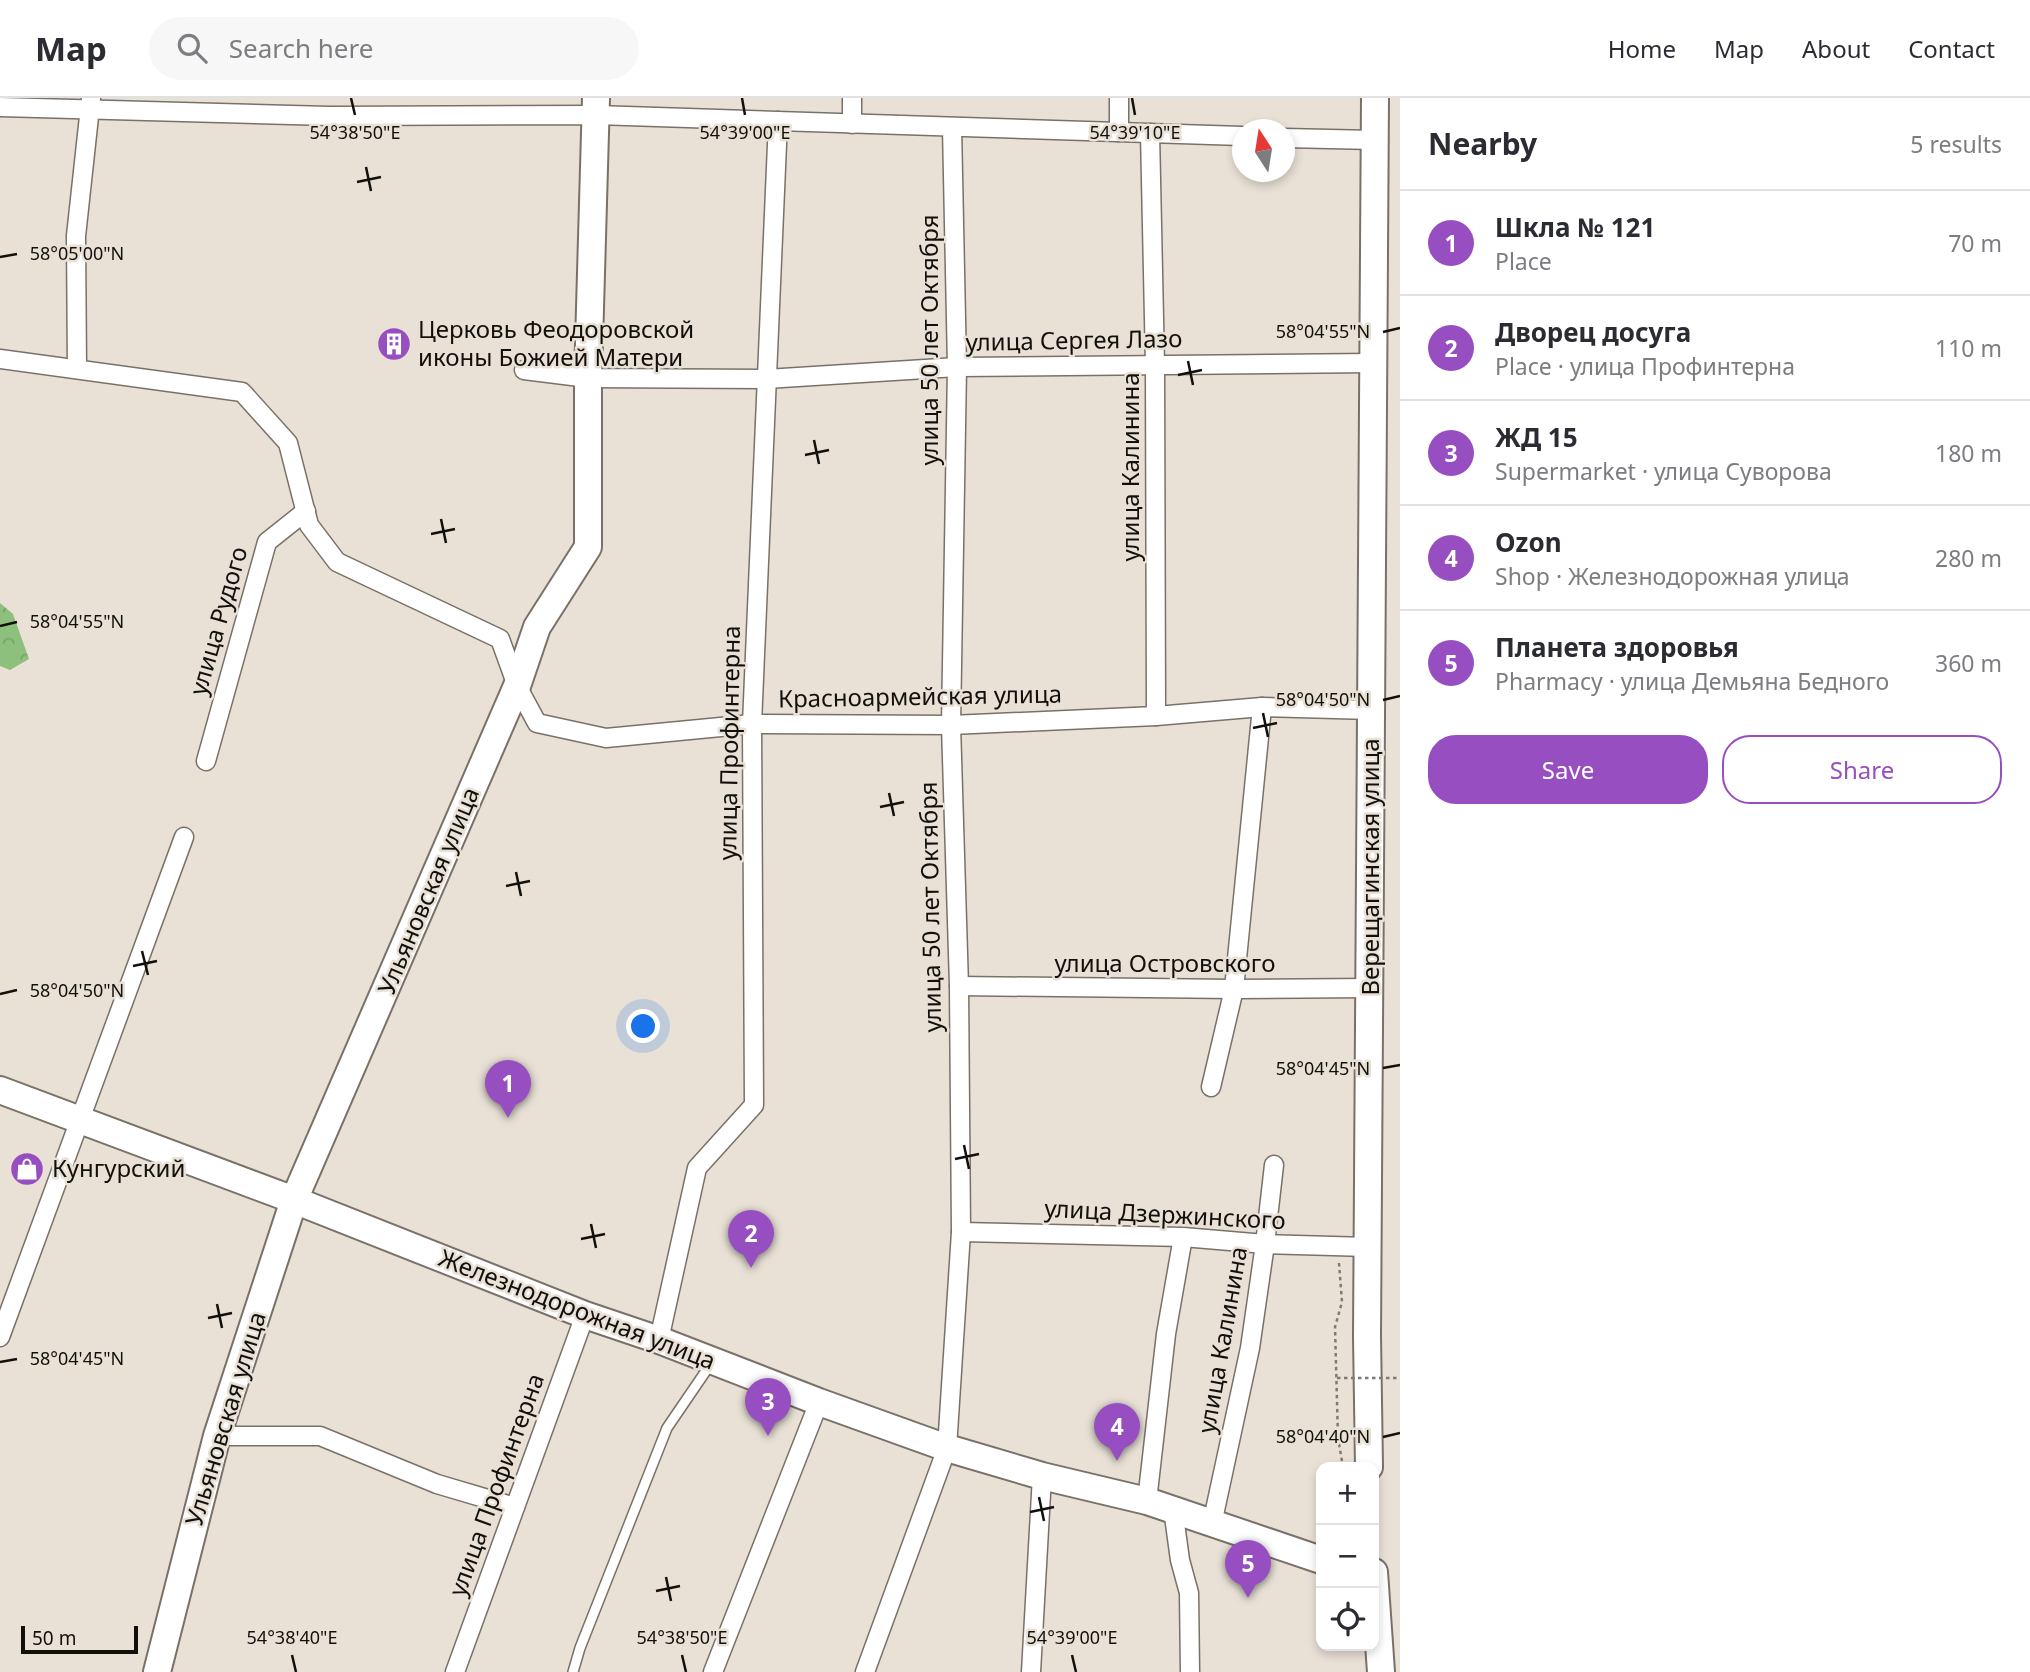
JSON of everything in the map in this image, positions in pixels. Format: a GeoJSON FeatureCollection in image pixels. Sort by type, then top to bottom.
{"type":"FeatureCollection","features":[{"type":"Feature","properties":{"kind":"street"},"geometry":{"type":"LineString","coordinates":[[852,98],[852,124]]}},
{"type":"Feature","properties":{"kind":"street"},"geometry":{"type":"LineString","coordinates":[[1119,98],[1119,132]]}},
{"type":"Feature","properties":{"kind":"street","name":"Верещагинская улица"},"geometry":{"type":"LineString","coordinates":[[1368,1462],[1375,98]]}},
{"type":"Feature","properties":{"kind":"street"},"geometry":{"type":"LineString","coordinates":[[77,369],[76,236],[91,103]]}},
{"type":"Feature","properties":{"kind":"street"},"geometry":{"type":"LineString","coordinates":[[0,107],[91,103],[329,107],[596,107],[778,121],[1232,136]]}},
{"type":"Feature","properties":{"kind":"street","name":"Ульяновская улица"},"geometry":{"type":"LineString","coordinates":[[156,1672],[217,1436],[295,1200],[517,686],[537,627],[588,547],[588,377],[596,107]]}},
{"type":"Feature","properties":{"kind":"street","name":"улица Профинтерна"},"geometry":{"type":"LineString","coordinates":[[659,1340],[697,1168],[754,1105],[752,724],[778,121]]}},
{"type":"Feature","properties":{"kind":"street","name":"улица 50 лет Октября"},"geometry":{"type":"LineString","coordinates":[[865,1672],[947,1448],[961,1232],[959,986],[951,725],[957,367],[952,127]]}},
{"type":"Feature","properties":{"kind":"street","name":"улица Калинина"},"geometry":{"type":"LineString","coordinates":[[1150,133],[1155,365],[1156,716]]}},
{"type":"Feature","properties":{"kind":"street"},"geometry":{"type":"LineString","coordinates":[[1295,138],[1375,141]]}},
{"type":"Feature","properties":{"kind":"street"},"geometry":{"type":"LineString","coordinates":[[0,359],[242,392],[288,443],[307,518]]}},
{"type":"Feature","properties":{"kind":"street","name":"улица Сергея Лазо"},"geometry":{"type":"LineString","coordinates":[[524,370],[588,377],[766,379],[957,367],[1373,363]]}},
{"type":"Feature","properties":{"kind":"street","name":"Красноармейская улица"},"geometry":{"type":"LineString","coordinates":[[307,518],[337,562],[500,639],[517,686],[537,723],[606,738],[752,724],[951,725],[1156,716],[1262,707],[1373,710]]}},
{"type":"Feature","properties":{"kind":"street","name":"улица Рудого"},"geometry":{"type":"LineString","coordinates":[[206,761],[267,542],[307,518]]}},
{"type":"Feature","properties":{"kind":"street"},"geometry":{"type":"LineString","coordinates":[[1211,1087],[1234,989],[1262,707]]}},
{"type":"Feature","properties":{"kind":"street"},"geometry":{"type":"LineString","coordinates":[[0,1337],[184,837]]}},
{"type":"Feature","properties":{"kind":"street","name":"улица Островского"},"geometry":{"type":"LineString","coordinates":[[959,986],[1371,988]]}},
{"type":"Feature","properties":{"kind":"street","name":"Железнодорожная улица"},"geometry":{"type":"LineString","coordinates":[[0,1090],[295,1200],[585,1315],[947,1448],[1042,1476],[1147,1501],[1316,1558]]}},
{"type":"Feature","properties":{"kind":"street","name":"улица Калинина"},"geometry":{"type":"LineString","coordinates":[[1212,1524],[1250,1349],[1273,1164]]}},
{"type":"Feature","properties":{"kind":"street","name":"улица Дзержинского"},"geometry":{"type":"LineString","coordinates":[[961,1232],[1183,1237],[1265,1244],[1368,1247]]}},
{"type":"Feature","properties":{"kind":"street"},"geometry":{"type":"LineString","coordinates":[[1147,1501],[1166,1334],[1183,1237]]}},
{"type":"Feature","properties":{"kind":"street","name":"улица Профинтерна"},"geometry":{"type":"LineString","coordinates":[[455,1672],[585,1315]]}},
{"type":"Feature","properties":{"kind":"street"},"geometry":{"type":"LineString","coordinates":[[713,1672],[818,1402]]}},
{"type":"Feature","properties":{"kind":"street"},"geometry":{"type":"LineString","coordinates":[[217,1436],[320,1436],[437,1484],[515,1507]]}},
{"type":"Feature","properties":{"kind":"street"},"geometry":{"type":"LineString","coordinates":[[1031,1672],[1042,1476]]}},
{"type":"Feature","properties":{"kind":"street"},"geometry":{"type":"LineString","coordinates":[[1173,1509],[1180,1560],[1189,1593],[1190,1672]]}},
{"type":"Feature","properties":{"kind":"street"},"geometry":{"type":"LineString","coordinates":[[1375,1588],[1381,1672]]}},
{"type":"Feature","properties":{"kind":"lane"},"geometry":{"type":"LineString","coordinates":[[573,1672],[667,1428],[713,1361]]}},
{"type":"Feature","properties":{"kind":"path"},"geometry":{"type":"LineString","coordinates":[[1335,1246],[1342,1280],[1342,1302],[1335,1327],[1338,1438],[1342,1462]]}},
{"type":"Feature","properties":{"kind":"path"},"geometry":{"type":"LineString","coordinates":[[1337,1378],[1400,1378]]}},
{"type":"Feature","properties":{"kind":"green space"},"geometry":{"type":"Polygon","coordinates":[[[0,603],[13,614],[29,659],[10,670],[0,666],[0,603]]]}},
{"type":"Feature","properties":{"kind":"place","name":"Церковь Феодоровской иконы Божией Матери"},"geometry":{"type":"Point","coordinates":[394,344]}},
{"type":"Feature","properties":{"kind":"place","name":"Шкла № 121"},"geometry":{"type":"Point","coordinates":[508,1118]}},
{"type":"Feature","properties":{"kind":"place","name":"Кунгурский"},"geometry":{"type":"Point","coordinates":[27,1169]}},
{"type":"Feature","properties":{"kind":"place","name":"Дворец досуга"},"geometry":{"type":"Point","coordinates":[751,1268]}},
{"type":"Feature","properties":{"kind":"place","name":"ЖД 15"},"geometry":{"type":"Point","coordinates":[768,1436]}},
{"type":"Feature","properties":{"kind":"place","name":"Ozon"},"geometry":{"type":"Point","coordinates":[1117,1461]}},
{"type":"Feature","properties":{"kind":"place","name":"Планета здоровья"},"geometry":{"type":"Point","coordinates":[1248,1598]}}]}
